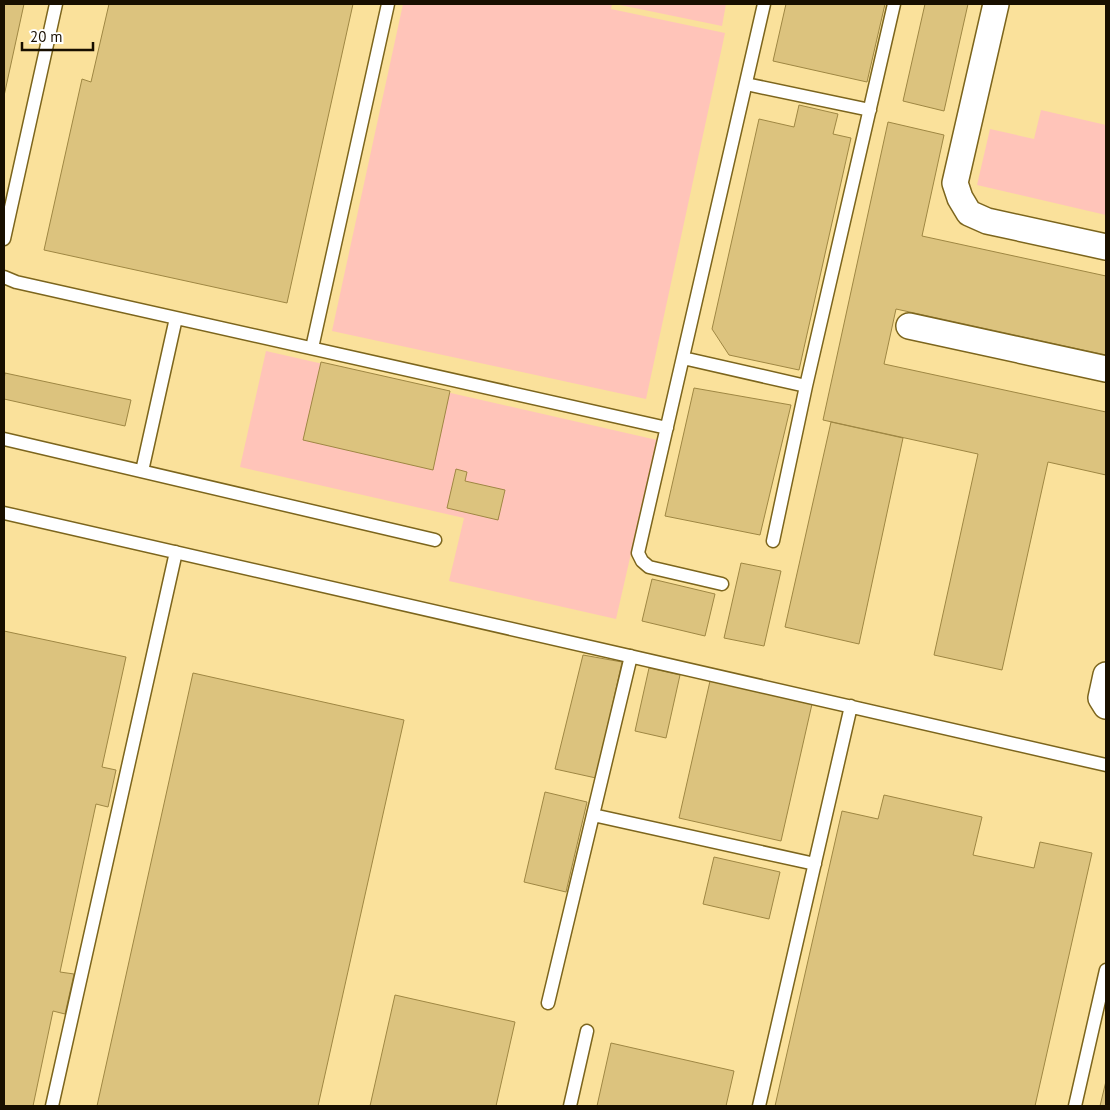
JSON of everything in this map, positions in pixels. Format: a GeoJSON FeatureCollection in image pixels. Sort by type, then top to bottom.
{"type":"FeatureCollection","features":[{"type":"Feature","properties":{"kind":"street"},"geometry":{"type":"LineString","coordinates":[[996,4],[956,183],[960,198],[970,213],[987,221],[1106,247]]}},
{"type":"Feature","properties":{"kind":"street"},"geometry":{"type":"LineString","coordinates":[[908,326],[1106,369]]}},
{"type":"Feature","properties":{"kind":"street"},"geometry":{"type":"LineString","coordinates":[[1106,675],[1101,698],[1106,706]]}},
{"type":"Feature","properties":{"kind":"lane"},"geometry":{"type":"LineString","coordinates":[[4,239],[56,4]]}},
{"type":"Feature","properties":{"kind":"lane"},"geometry":{"type":"LineString","coordinates":[[312,348],[388,4]]}},
{"type":"Feature","properties":{"kind":"lane"},"geometry":{"type":"LineString","coordinates":[[722,584],[650,567],[642,561],[638,553],[764,4]]}},
{"type":"Feature","properties":{"kind":"lane"},"geometry":{"type":"LineString","coordinates":[[773,541],[806,386],[894,4]]}},
{"type":"Feature","properties":{"kind":"lane"},"geometry":{"type":"LineString","coordinates":[[746,84],[870,110]]}},
{"type":"Feature","properties":{"kind":"lane"},"geometry":{"type":"LineString","coordinates":[[4,277],[16,282],[667,428]]}},
{"type":"Feature","properties":{"kind":"lane"},"geometry":{"type":"LineString","coordinates":[[142,472],[176,318]]}},
{"type":"Feature","properties":{"kind":"lane"},"geometry":{"type":"LineString","coordinates":[[683,358],[806,386]]}},
{"type":"Feature","properties":{"kind":"lane"},"geometry":{"type":"LineString","coordinates":[[4,439],[435,540]]}},
{"type":"Feature","properties":{"kind":"lane"},"geometry":{"type":"LineString","coordinates":[[4,513],[1106,764]]}},
{"type":"Feature","properties":{"kind":"lane"},"geometry":{"type":"LineString","coordinates":[[52,1106],[176,552]]}},
{"type":"Feature","properties":{"kind":"lane"},"geometry":{"type":"LineString","coordinates":[[548,1003],[630,656]]}},
{"type":"Feature","properties":{"kind":"lane"},"geometry":{"type":"LineString","coordinates":[[759,1106],[851,706]]}},
{"type":"Feature","properties":{"kind":"lane"},"geometry":{"type":"LineString","coordinates":[[593,815],[815,864]]}},
{"type":"Feature","properties":{"kind":"lane"},"geometry":{"type":"LineString","coordinates":[[1075,1106],[1106,970]]}},
{"type":"Feature","properties":{"kind":"lane"},"geometry":{"type":"LineString","coordinates":[[570,1106],[587,1031]]}},
{"type":"Feature","properties":{"kind":"shaded area"},"geometry":{"type":"Polygon","coordinates":[[[403,4],[612,4],[611,9],[725,33],[646,399],[332,331],[403,4]]]}},
{"type":"Feature","properties":{"kind":"shaded area"},"geometry":{"type":"Polygon","coordinates":[[[620,4],[726,4],[722,26],[620,4]]]}},
{"type":"Feature","properties":{"kind":"shaded area"},"geometry":{"type":"Polygon","coordinates":[[[1041,110],[1106,125],[1106,215],[977,185],[990,129],[1034,139],[1041,110]]]}},
{"type":"Feature","properties":{"kind":"shaded area"},"geometry":{"type":"Polygon","coordinates":[[[266,351],[657,440],[616,619],[449,581],[464,518],[240,467],[266,351]]]}},
{"type":"Feature","properties":{"kind":"building"},"geometry":{"type":"Polygon","coordinates":[[[4,4],[24,4],[4,96],[4,4]]]}},
{"type":"Feature","properties":{"kind":"building"},"geometry":{"type":"Polygon","coordinates":[[[109,4],[353,4],[287,303],[44,250],[82,79],[91,82],[109,4]]]}},
{"type":"Feature","properties":{"kind":"building"},"geometry":{"type":"Polygon","coordinates":[[[786,4],[885,4],[867,82],[773,61],[786,4]]]}},
{"type":"Feature","properties":{"kind":"building"},"geometry":{"type":"Polygon","coordinates":[[[925,4],[968,4],[944,111],[903,101],[925,4]]]}},
{"type":"Feature","properties":{"kind":"building"},"geometry":{"type":"Polygon","coordinates":[[[799,105],[838,114],[833,134],[851,138],[799,370],[729,355],[712,329],[759,119],[794,127],[799,105]]]}},
{"type":"Feature","properties":{"kind":"building"},"geometry":{"type":"Polygon","coordinates":[[[888,122],[944,135],[922,236],[1106,276],[1106,355],[896,309],[884,364],[1106,412],[1106,475],[1048,462],[1002,670],[934,655],[978,454],[823,420],[888,122]]]}},
{"type":"Feature","properties":{"kind":"building"},"geometry":{"type":"Polygon","coordinates":[[[321,362],[450,391],[433,470],[303,440],[321,362]]]}},
{"type":"Feature","properties":{"kind":"building"},"geometry":{"type":"Polygon","coordinates":[[[5,373],[131,400],[125,426],[4,399],[5,373]]]}},
{"type":"Feature","properties":{"kind":"building"},"geometry":{"type":"Polygon","coordinates":[[[694,388],[791,405],[760,535],[665,516],[694,388]]]}},
{"type":"Feature","properties":{"kind":"building"},"geometry":{"type":"Polygon","coordinates":[[[831,422],[903,438],[859,644],[785,627],[831,422]]]}},
{"type":"Feature","properties":{"kind":"building"},"geometry":{"type":"Polygon","coordinates":[[[456,469],[467,472],[465,481],[505,490],[498,520],[447,508],[456,469]]]}},
{"type":"Feature","properties":{"kind":"building"},"geometry":{"type":"Polygon","coordinates":[[[741,563],[781,571],[764,646],[724,638],[741,563]]]}},
{"type":"Feature","properties":{"kind":"building"},"geometry":{"type":"Polygon","coordinates":[[[652,579],[715,594],[705,636],[642,621],[652,579]]]}},
{"type":"Feature","properties":{"kind":"building"},"geometry":{"type":"Polygon","coordinates":[[[4,631],[126,657],[102,767],[116,770],[108,807],[96,804],[60,972],[74,974],[65,1014],[53,1011],[33,1106],[4,1106],[4,631]]]}},
{"type":"Feature","properties":{"kind":"building"},"geometry":{"type":"Polygon","coordinates":[[[583,655],[622,662],[596,778],[555,769],[583,655]]]}},
{"type":"Feature","properties":{"kind":"building"},"geometry":{"type":"Polygon","coordinates":[[[649,668],[680,675],[666,738],[635,731],[649,668]]]}},
{"type":"Feature","properties":{"kind":"building"},"geometry":{"type":"Polygon","coordinates":[[[193,673],[404,720],[318,1106],[97,1106],[193,673]]]}},
{"type":"Feature","properties":{"kind":"building"},"geometry":{"type":"Polygon","coordinates":[[[710,681],[812,704],[781,841],[679,818],[710,681]]]}},
{"type":"Feature","properties":{"kind":"building"},"geometry":{"type":"Polygon","coordinates":[[[545,792],[587,802],[566,892],[524,882],[545,792]]]}},
{"type":"Feature","properties":{"kind":"building"},"geometry":{"type":"Polygon","coordinates":[[[884,795],[982,817],[973,855],[1034,868],[1040,842],[1092,853],[1035,1106],[775,1106],[842,811],[878,819],[884,795]]]}},
{"type":"Feature","properties":{"kind":"building"},"geometry":{"type":"Polygon","coordinates":[[[714,857],[780,872],[769,919],[703,904],[714,857]]]}},
{"type":"Feature","properties":{"kind":"building"},"geometry":{"type":"Polygon","coordinates":[[[395,995],[515,1022],[496,1106],[370,1106],[395,995]]]}},
{"type":"Feature","properties":{"kind":"building"},"geometry":{"type":"Polygon","coordinates":[[[611,1043],[734,1071],[726,1106],[597,1106],[611,1043]]]}},
{"type":"Feature","properties":{"kind":"building"},"geometry":{"type":"Polygon","coordinates":[[[1106,1081],[1106,1106],[1100,1106],[1106,1081]]]}}]}
